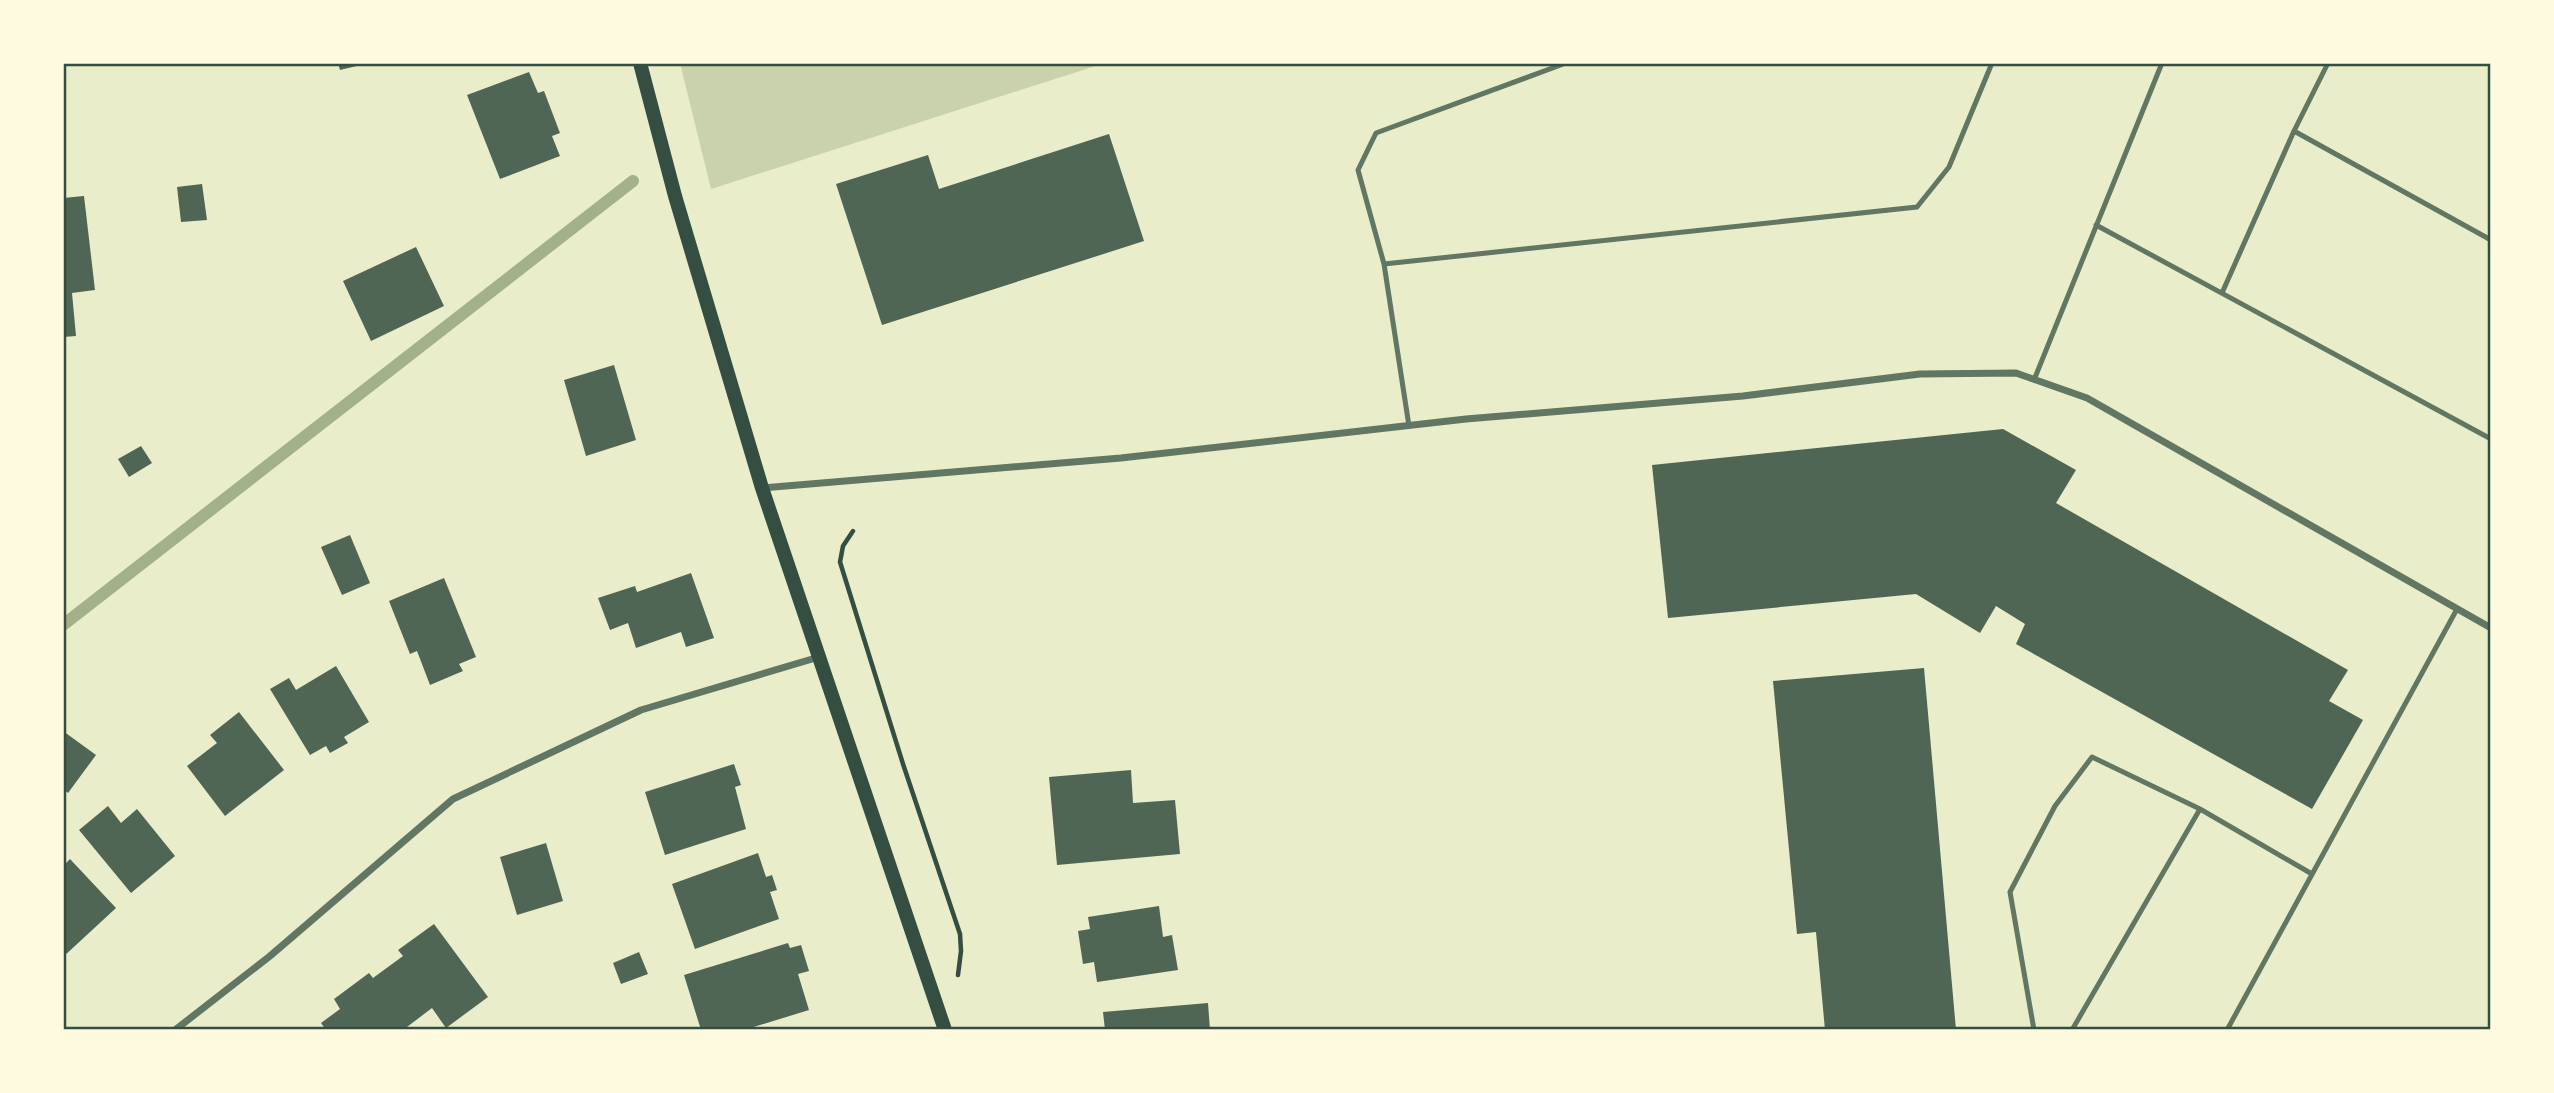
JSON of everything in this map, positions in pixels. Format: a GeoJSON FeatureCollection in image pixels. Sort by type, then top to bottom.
{"type":"FeatureCollection","features":[{"type":"Feature","properties":{"kind":"main road"},"geometry":{"type":"LineString","coordinates":[[640,63],[675,196],[762,488],[945,1030]]}},
{"type":"Feature","properties":{"kind":"street"},"geometry":{"type":"LineString","coordinates":[[762,488],[1121,458],[1409,426],[1743,396],[1920,374],[2016,373],[2087,398],[2491,628]]}},
{"type":"Feature","properties":{"kind":"street"},"geometry":{"type":"LineString","coordinates":[[176,1030],[270,956],[453,799],[641,710],[820,657]]}},
{"type":"Feature","properties":{"kind":"lane"},"geometry":{"type":"LineString","coordinates":[[1409,426],[1384,264],[1358,170],[1376,133],[1566,63]]}},
{"type":"Feature","properties":{"kind":"lane"},"geometry":{"type":"LineString","coordinates":[[1384,264],[1917,207],[1949,167],[1992,63]]}},
{"type":"Feature","properties":{"kind":"lane"},"geometry":{"type":"LineString","coordinates":[[2034,380],[2162,63]]}},
{"type":"Feature","properties":{"kind":"lane"},"geometry":{"type":"LineString","coordinates":[[2222,293],[2294,131],[2328,63]]}},
{"type":"Feature","properties":{"kind":"lane"},"geometry":{"type":"LineString","coordinates":[[2294,131],[2491,240]]}},
{"type":"Feature","properties":{"kind":"lane"},"geometry":{"type":"LineString","coordinates":[[2096,225],[2491,439]]}},
{"type":"Feature","properties":{"kind":"lane"},"geometry":{"type":"LineString","coordinates":[[2227,1030],[2458,609]]}},
{"type":"Feature","properties":{"kind":"lane"},"geometry":{"type":"LineString","coordinates":[[2034,1030],[2010,892],[2055,806],[2092,757],[2200,809],[2312,874]]}},
{"type":"Feature","properties":{"kind":"lane"},"geometry":{"type":"LineString","coordinates":[[2072,1030],[2200,809]]}},
{"type":"Feature","properties":{"kind":"path"},"geometry":{"type":"LineString","coordinates":[[853,531],[843,546],[840,562],[960,934],[961,951],[956,987]]}},
{"type":"Feature","properties":{"kind":"green space"},"geometry":{"type":"Polygon","coordinates":[[[680,63],[1105,63],[711,189],[680,63]]]}},
{"type":"Feature","properties":{"kind":"building"},"geometry":{"type":"Polygon","coordinates":[[[338,63],[365,63],[365,64],[340,70],[338,63]]]}},
{"type":"Feature","properties":{"kind":"building"},"geometry":{"type":"Polygon","coordinates":[[[529,72],[538,93],[544,91],[560,133],[552,136],[560,156],[500,179],[467,95],[529,72]]]}},
{"type":"Feature","properties":{"kind":"building"},"geometry":{"type":"Polygon","coordinates":[[[1109,134],[1144,241],[882,325],[836,184],[928,155],[939,189],[1109,134]]]}},
{"type":"Feature","properties":{"kind":"building"},"geometry":{"type":"Polygon","coordinates":[[[202,184],[207,220],[181,222],[177,187],[202,184]]]}},
{"type":"Feature","properties":{"kind":"building"},"geometry":{"type":"Polygon","coordinates":[[[84,196],[95,290],[72,293],[76,336],[63,337],[63,198],[84,196]]]}},
{"type":"Feature","properties":{"kind":"building"},"geometry":{"type":"Polygon","coordinates":[[[416,247],[444,306],[371,341],[343,281],[416,247]]]}},
{"type":"Feature","properties":{"kind":"building"},"geometry":{"type":"Polygon","coordinates":[[[614,365],[636,440],[586,456],[564,380],[614,365]]]}},
{"type":"Feature","properties":{"kind":"building"},"geometry":{"type":"Polygon","coordinates":[[[2003,429],[2076,470],[2056,503],[2348,670],[2329,701],[2363,720],[2312,809],[2016,644],[2025,624],[1996,606],[1980,633],[1916,594],[1668,618],[1652,465],[2003,429]]]}},
{"type":"Feature","properties":{"kind":"building"},"geometry":{"type":"Polygon","coordinates":[[[141,446],[152,463],[129,477],[118,459],[141,446]]]}},
{"type":"Feature","properties":{"kind":"building"},"geometry":{"type":"Polygon","coordinates":[[[350,535],[370,583],[342,595],[321,547],[350,535]]]}},
{"type":"Feature","properties":{"kind":"building"},"geometry":{"type":"Polygon","coordinates":[[[691,573],[714,638],[686,647],[681,632],[636,648],[628,623],[610,630],[598,598],[635,586],[637,592],[691,573]]]}},
{"type":"Feature","properties":{"kind":"building"},"geometry":{"type":"Polygon","coordinates":[[[444,578],[476,657],[459,664],[463,671],[430,685],[417,651],[410,654],[389,601],[444,578]]]}},
{"type":"Feature","properties":{"kind":"building"},"geometry":{"type":"Polygon","coordinates":[[[336,666],[369,722],[344,737],[348,743],[330,753],[326,746],[310,755],[270,689],[289,678],[296,690],[336,666]]]}},
{"type":"Feature","properties":{"kind":"building"},"geometry":{"type":"Polygon","coordinates":[[[1924,668],[1956,1030],[1825,1030],[1816,932],[1797,934],[1773,681],[1924,668]]]}},
{"type":"Feature","properties":{"kind":"building"},"geometry":{"type":"Polygon","coordinates":[[[239,712],[284,770],[225,816],[187,766],[217,743],[210,735],[239,712]]]}},
{"type":"Feature","properties":{"kind":"building"},"geometry":{"type":"Polygon","coordinates":[[[63,731],[96,755],[68,793],[63,789],[63,731]]]}},
{"type":"Feature","properties":{"kind":"building"},"geometry":{"type":"Polygon","coordinates":[[[734,764],[741,785],[735,787],[746,829],[665,855],[645,792],[734,764]]]}},
{"type":"Feature","properties":{"kind":"building"},"geometry":{"type":"Polygon","coordinates":[[[1131,770],[1133,803],[1175,800],[1180,854],[1057,865],[1049,777],[1131,770]]]}},
{"type":"Feature","properties":{"kind":"building"},"geometry":{"type":"Polygon","coordinates":[[[108,806],[121,823],[137,809],[175,856],[131,893],[79,830],[108,806]]]}},
{"type":"Feature","properties":{"kind":"building"},"geometry":{"type":"Polygon","coordinates":[[[546,843],[563,901],[517,915],[500,857],[546,843]]]}},
{"type":"Feature","properties":{"kind":"building"},"geometry":{"type":"Polygon","coordinates":[[[758,853],[766,877],[772,875],[777,890],[770,892],[779,919],[695,949],[672,884],[758,853]]]}},
{"type":"Feature","properties":{"kind":"building"},"geometry":{"type":"Polygon","coordinates":[[[70,859],[116,908],[63,957],[63,866],[70,859]]]}},
{"type":"Feature","properties":{"kind":"building"},"geometry":{"type":"Polygon","coordinates":[[[1159,906],[1163,937],[1172,935],[1178,970],[1097,982],[1094,962],[1083,964],[1078,931],[1090,929],[1088,917],[1159,906]]]}},
{"type":"Feature","properties":{"kind":"building"},"geometry":{"type":"Polygon","coordinates":[[[434,924],[488,997],[446,1028],[432,1008],[403,1030],[326,1030],[321,1023],[340,1009],[334,999],[369,973],[373,978],[403,956],[398,950],[434,924]]]}},
{"type":"Feature","properties":{"kind":"building"},"geometry":{"type":"Polygon","coordinates":[[[788,943],[790,948],[801,945],[809,971],[798,974],[809,1010],[744,1030],[701,1030],[684,975],[788,943]]]}},
{"type":"Feature","properties":{"kind":"building"},"geometry":{"type":"Polygon","coordinates":[[[639,952],[648,974],[621,984],[613,963],[639,952]]]}},
{"type":"Feature","properties":{"kind":"building"},"geometry":{"type":"Polygon","coordinates":[[[1208,1003],[1210,1030],[1105,1030],[1103,1012],[1208,1003]]]}},
{"type":"Feature","properties":{"kind":"waterway"},"geometry":{"type":"LineString","coordinates":[[63,625],[633,181]]}}]}
